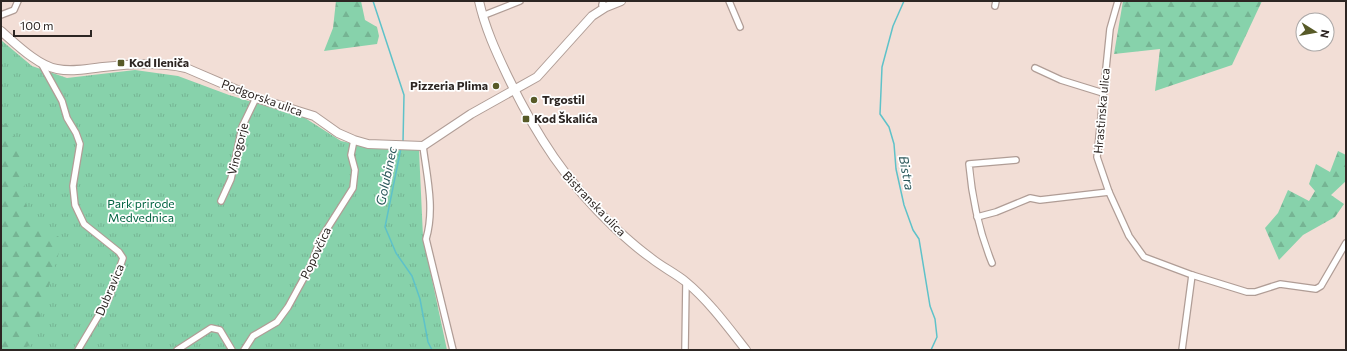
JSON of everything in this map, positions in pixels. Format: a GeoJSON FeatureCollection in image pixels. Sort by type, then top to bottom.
{"type":"FeatureCollection","features":[{"type":"Feature","properties":{"kind":"main road","name":"Bistranska ulica"},"geometry":{"type":"LineString","coordinates":[[479,1],[482,16],[490,39],[514,91],[540,139],[572,183],[615,227],[633,243],[651,258],[686,282],[716,314],[746,350]]}},
{"type":"Feature","properties":{"kind":"main road"},"geometry":{"type":"LineString","coordinates":[[423,146],[471,114],[537,77],[604,4],[621,1]]}},
{"type":"Feature","properties":{"kind":"main road","name":"Podgorska ulica"},"geometry":{"type":"LineString","coordinates":[[1,31],[41,63],[56,69],[81,70],[132,64],[153,64],[186,68],[256,98],[314,116],[338,133],[354,140],[368,144],[423,146]]}},
{"type":"Feature","properties":{"kind":"street"},"geometry":{"type":"LineString","coordinates":[[1,16],[14,10],[18,1]]}},
{"type":"Feature","properties":{"kind":"street"},"geometry":{"type":"LineString","coordinates":[[482,16],[520,1]]}},
{"type":"Feature","properties":{"kind":"street"},"geometry":{"type":"LineString","coordinates":[[729,1],[740,27]]}},
{"type":"Feature","properties":{"kind":"street","name":"Hrastinska ulica"},"geometry":{"type":"LineString","coordinates":[[1118,1],[1110,29],[1097,157],[1108,192],[1129,236],[1144,257],[1192,275],[1247,292],[1255,292],[1280,284],[1316,288],[1321,286],[1346,243]]}},
{"type":"Feature","properties":{"kind":"street","name":"Dubravica"},"geometry":{"type":"LineString","coordinates":[[41,63],[62,101],[67,118],[76,133],[80,144],[73,186],[75,205],[84,224],[119,252],[123,258],[109,298],[78,350]]}},
{"type":"Feature","properties":{"kind":"street"},"geometry":{"type":"LineString","coordinates":[[1035,68],[1061,80],[1103,93]]}},
{"type":"Feature","properties":{"kind":"street","name":"Vinogorje"},"geometry":{"type":"LineString","coordinates":[[221,201],[231,178],[242,127],[256,98]]}},
{"type":"Feature","properties":{"kind":"street","name":"Popovčica"},"geometry":{"type":"LineString","coordinates":[[244,350],[253,336],[277,322],[288,307],[311,265],[320,240],[353,188],[355,170],[351,155],[354,140]]}},
{"type":"Feature","properties":{"kind":"street"},"geometry":{"type":"LineString","coordinates":[[423,146],[430,198],[431,223],[426,239],[453,350]]}},
{"type":"Feature","properties":{"kind":"street"},"geometry":{"type":"LineString","coordinates":[[992,263],[977,217],[969,164],[1016,160]]}},
{"type":"Feature","properties":{"kind":"street"},"geometry":{"type":"LineString","coordinates":[[977,217],[996,212],[1030,198],[1040,200],[1108,192]]}},
{"type":"Feature","properties":{"kind":"street"},"geometry":{"type":"LineString","coordinates":[[1182,350],[1192,275]]}},
{"type":"Feature","properties":{"kind":"street"},"geometry":{"type":"LineString","coordinates":[[685,350],[686,282]]}},
{"type":"Feature","properties":{"kind":"street"},"geometry":{"type":"LineString","coordinates":[[177,350],[211,328],[220,330],[232,350]]}},
{"type":"Feature","properties":{"kind":"green space"},"geometry":{"type":"Polygon","coordinates":[[[336,1],[361,1],[365,20],[377,27],[379,36],[377,44],[324,51],[333,28],[336,1]]]}},
{"type":"Feature","properties":{"kind":"green space"},"geometry":{"type":"Polygon","coordinates":[[[1123,1],[1262,1],[1232,65],[1155,91],[1160,49],[1114,54],[1123,1]]]}},
{"type":"Feature","properties":{"kind":"green space","name":"Park prirode Medvednica"},"geometry":{"type":"Polygon","coordinates":[[[1,40],[32,66],[67,78],[135,70],[178,76],[229,95],[305,118],[341,141],[377,149],[419,150],[423,237],[447,350],[1,350],[1,40]]]}},
{"type":"Feature","properties":{"kind":"green space"},"geometry":{"type":"Polygon","coordinates":[[[7,122],[21,152],[28,221],[63,239],[32,343],[23,350],[1,350],[1,127],[7,122]]]}},
{"type":"Feature","properties":{"kind":"green space"},"geometry":{"type":"Polygon","coordinates":[[[1338,151],[1346,155],[1346,181],[1331,195],[1344,204],[1335,217],[1303,235],[1279,260],[1265,228],[1278,213],[1288,190],[1309,201],[1315,191],[1309,184],[1316,164],[1330,172],[1338,151]]]}},
{"type":"Feature","properties":{"kind":"waterway","name":"Golubinec"},"geometry":{"type":"LineString","coordinates":[[373,1],[404,95],[403,142]]}},
{"type":"Feature","properties":{"kind":"waterway","name":"Bistra"},"geometry":{"type":"LineString","coordinates":[[904,1],[893,26],[882,67],[880,114],[889,127],[894,144],[896,169],[904,205],[913,230],[919,239],[930,306],[935,319],[937,337],[931,350]]}},
{"type":"Feature","properties":{"kind":"waterway","name":"Golubinec"},"geometry":{"type":"LineString","coordinates":[[401,148],[385,227],[396,253],[412,276],[420,299],[428,342],[432,350]]}},
{"type":"Feature","properties":{"kind":"place","name":"Kod Ileniča"},"geometry":{"type":"Point","coordinates":[121,63]}},
{"type":"Feature","properties":{"kind":"place","name":"Pizzeria Plima"},"geometry":{"type":"Point","coordinates":[496,86]}},
{"type":"Feature","properties":{"kind":"place","name":"Trgostil"},"geometry":{"type":"Point","coordinates":[534,100]}},
{"type":"Feature","properties":{"kind":"place","name":"Kod Škalića"},"geometry":{"type":"Point","coordinates":[526,119]}}]}
